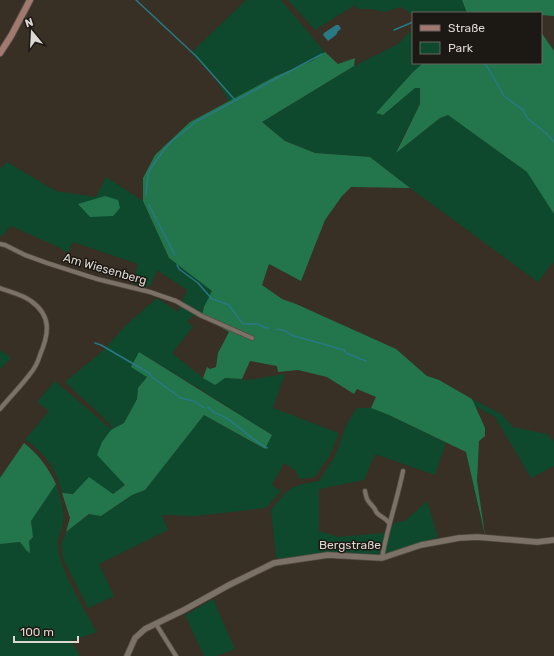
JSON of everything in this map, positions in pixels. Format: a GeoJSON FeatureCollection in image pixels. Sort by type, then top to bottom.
{"type":"FeatureCollection","features":[{"type":"Feature","properties":{"kind":"main road"},"geometry":{"type":"LineString","coordinates":[[0,53],[30,0]]}},
{"type":"Feature","properties":{"kind":"street","name":"Am Wiesenberg"},"geometry":{"type":"LineString","coordinates":[[0,244],[6,245],[25,255],[97,279],[157,294],[176,301],[202,316],[252,338]]}},
{"type":"Feature","properties":{"kind":"street"},"geometry":{"type":"LineString","coordinates":[[0,288],[30,300],[38,307],[47,321],[48,333],[46,343],[37,364],[0,409]]}},
{"type":"Feature","properties":{"kind":"street"},"geometry":{"type":"LineString","coordinates":[[382,558],[389,523],[397,500],[403,472]]}},
{"type":"Feature","properties":{"kind":"street"},"geometry":{"type":"LineString","coordinates":[[365,491],[366,500],[374,508],[376,513],[386,518],[389,523]]}},
{"type":"Feature","properties":{"kind":"street","name":"Bergstraße"},"geometry":{"type":"LineString","coordinates":[[127,656],[138,634],[229,585],[274,563],[328,554],[382,558],[421,545],[448,539],[477,537],[537,542],[554,540]]}},
{"type":"Feature","properties":{"kind":"street"},"geometry":{"type":"LineString","coordinates":[[156,624],[176,656]]}},
{"type":"Feature","properties":{"kind":"green space"},"geometry":{"type":"Polygon","coordinates":[[[246,0],[281,0],[325,52],[312,61],[276,76],[229,102],[215,77],[191,53],[246,0]]]}},
{"type":"Feature","properties":{"kind":"green space"},"geometry":{"type":"Polygon","coordinates":[[[288,0],[462,0],[467,12],[412,12],[412,14],[401,7],[384,12],[371,9],[359,9],[355,5],[315,30],[288,0]]]}},
{"type":"Feature","properties":{"kind":"green space"},"geometry":{"type":"Polygon","coordinates":[[[462,0],[554,0],[554,16],[542,15],[542,12],[467,12],[462,0]]]}},
{"type":"Feature","properties":{"kind":"green space"},"geometry":{"type":"Polygon","coordinates":[[[412,30],[412,64],[422,64],[413,72],[383,115],[415,88],[421,87],[420,104],[396,153],[440,118],[448,115],[525,170],[527,168],[554,213],[554,261],[538,282],[370,157],[315,153],[285,141],[262,122],[354,66],[398,44],[412,30]]]}},
{"type":"Feature","properties":{"kind":"green space"},"geometry":{"type":"Polygon","coordinates":[[[542,33],[554,51],[554,214],[527,172],[448,115],[440,118],[396,153],[420,104],[420,88],[415,88],[383,115],[376,113],[422,64],[542,64],[542,33]]]}},
{"type":"Feature","properties":{"kind":"green space"},"geometry":{"type":"Polygon","coordinates":[[[325,52],[338,64],[355,58],[354,66],[262,122],[285,141],[315,153],[370,157],[410,188],[351,187],[342,196],[325,220],[301,281],[269,264],[262,285],[282,299],[396,349],[427,376],[439,380],[472,399],[485,428],[485,436],[479,441],[477,481],[485,535],[466,452],[389,415],[371,408],[376,397],[357,389],[354,394],[327,377],[298,370],[278,372],[277,366],[250,361],[242,379],[225,378],[215,385],[203,378],[207,367],[210,369],[216,367],[218,353],[229,332],[202,316],[204,307],[212,291],[169,258],[143,201],[143,178],[155,155],[190,122],[276,76],[312,61],[325,52]]]}},
{"type":"Feature","properties":{"kind":"green space"},"geometry":{"type":"Polygon","coordinates":[[[7,162],[56,191],[96,197],[106,177],[143,201],[169,258],[213,291],[204,307],[202,316],[197,313],[187,321],[193,327],[172,353],[203,378],[247,380],[285,374],[273,408],[339,433],[330,455],[315,477],[299,479],[296,471],[284,463],[272,485],[281,491],[266,508],[196,516],[162,515],[168,530],[99,564],[114,596],[88,608],[63,559],[61,545],[66,532],[90,514],[101,516],[132,495],[145,490],[204,415],[264,449],[272,435],[139,352],[147,377],[138,388],[137,399],[124,423],[111,430],[125,485],[113,494],[62,493],[54,470],[44,456],[25,440],[49,411],[37,402],[55,381],[111,429],[111,426],[105,419],[65,382],[104,350],[124,327],[157,298],[178,312],[187,290],[157,270],[150,287],[133,283],[138,264],[73,242],[68,253],[11,226],[3,235],[0,236],[0,166],[2,168],[7,162]]]}},
{"type":"Feature","properties":{"kind":"green space"},"geometry":{"type":"Polygon","coordinates":[[[105,196],[118,200],[120,208],[113,216],[90,217],[78,204],[105,196]]]}},
{"type":"Feature","properties":{"kind":"green space"},"geometry":{"type":"Polygon","coordinates":[[[0,350],[11,358],[0,369],[0,350]]]}},
{"type":"Feature","properties":{"kind":"green space"},"geometry":{"type":"Polygon","coordinates":[[[139,352],[272,435],[265,449],[204,415],[145,490],[132,495],[101,516],[89,514],[66,532],[70,518],[62,493],[73,494],[89,477],[113,494],[125,485],[97,455],[102,442],[111,430],[124,423],[137,399],[138,388],[147,377],[131,367],[139,352]]]}},
{"type":"Feature","properties":{"kind":"green space"},"geometry":{"type":"Polygon","coordinates":[[[472,399],[501,414],[513,427],[547,434],[554,442],[554,466],[531,478],[495,417],[475,406],[472,399]]]}},
{"type":"Feature","properties":{"kind":"green space"},"geometry":{"type":"Polygon","coordinates":[[[357,408],[371,408],[389,415],[446,443],[435,475],[375,454],[364,480],[319,489],[319,531],[338,537],[385,533],[379,555],[341,552],[320,553],[278,559],[276,557],[271,510],[286,492],[302,484],[319,481],[335,456],[347,423],[357,408]]]}},
{"type":"Feature","properties":{"kind":"green space"},"geometry":{"type":"Polygon","coordinates":[[[24,443],[42,461],[56,484],[31,521],[33,537],[29,541],[30,553],[20,542],[0,544],[0,478],[24,443]]]}},
{"type":"Feature","properties":{"kind":"green space"},"geometry":{"type":"Polygon","coordinates":[[[56,484],[62,503],[63,513],[63,523],[58,541],[62,564],[73,589],[97,632],[71,641],[80,656],[0,656],[0,544],[20,542],[26,550],[29,541],[33,537],[31,521],[56,484]]]}},
{"type":"Feature","properties":{"kind":"green space"},"geometry":{"type":"Polygon","coordinates":[[[427,501],[438,537],[387,554],[385,551],[390,528],[396,522],[405,521],[427,501]]]}},
{"type":"Feature","properties":{"kind":"green space"},"geometry":{"type":"Polygon","coordinates":[[[213,599],[235,649],[217,656],[204,656],[185,615],[213,599]]]}},
{"type":"Feature","properties":{"kind":"water"},"geometry":{"type":"Polygon","coordinates":[[[336,25],[339,25],[341,29],[328,41],[323,35],[324,33],[336,25]]]}},
{"type":"Feature","properties":{"kind":"waterway"},"geometry":{"type":"LineString","coordinates":[[136,0],[196,56],[235,100]]}},
{"type":"Feature","properties":{"kind":"waterway"},"geometry":{"type":"LineString","coordinates":[[394,30],[412,22]]}},
{"type":"Feature","properties":{"kind":"waterway"},"geometry":{"type":"LineString","coordinates":[[146,195],[148,174],[166,147],[173,140],[197,121],[322,54]]}},
{"type":"Feature","properties":{"kind":"waterway"},"geometry":{"type":"LineString","coordinates":[[484,64],[504,96],[523,110],[528,119],[546,133],[554,142]]}},
{"type":"Feature","properties":{"kind":"waterway"},"geometry":{"type":"LineString","coordinates":[[149,205],[175,255]]}},
{"type":"Feature","properties":{"kind":"waterway"},"geometry":{"type":"LineString","coordinates":[[177,265],[179,269],[198,283],[212,299],[229,305],[243,324],[258,324],[268,328]]}},
{"type":"Feature","properties":{"kind":"waterway"},"geometry":{"type":"LineString","coordinates":[[277,329],[286,331],[291,335],[344,350],[346,353],[366,361]]}},
{"type":"Feature","properties":{"kind":"waterway"},"geometry":{"type":"LineString","coordinates":[[95,343],[149,373],[153,378],[181,398],[194,401],[204,408]]}},
{"type":"Feature","properties":{"kind":"waterway"},"geometry":{"type":"LineString","coordinates":[[208,407],[213,412],[223,416],[267,448]]}}]}
